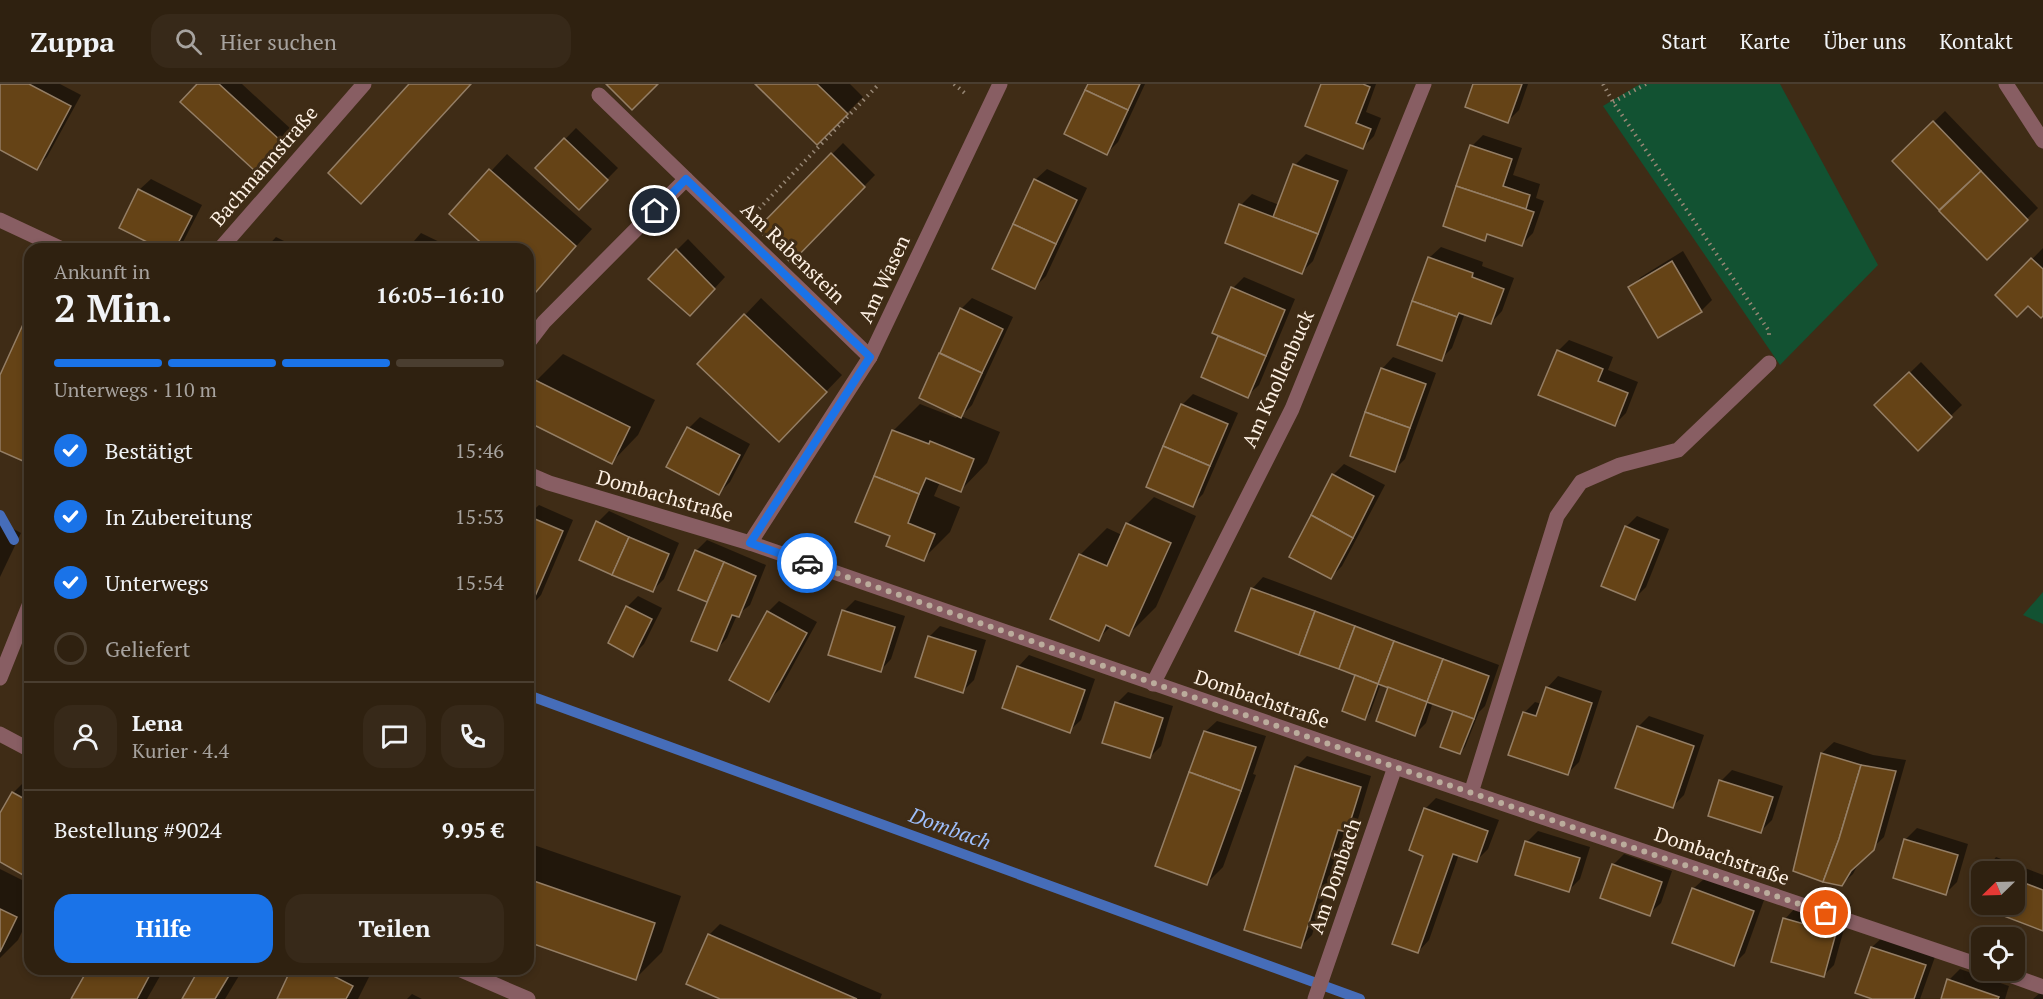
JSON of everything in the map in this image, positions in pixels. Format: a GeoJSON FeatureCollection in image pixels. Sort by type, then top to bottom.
{"type":"FeatureCollection","features":[{"type":"Feature","properties":{"kind":"street","name":"Bachmannstraße"},"geometry":{"type":"LineString","coordinates":[[225,243],[364,84]]}},
{"type":"Feature","properties":{"kind":"street","name":"Am Wasen"},"geometry":{"type":"LineString","coordinates":[[750,543],[870,357],[1000,84]]}},
{"type":"Feature","properties":{"kind":"street","name":"Am Knollenbuck"},"geometry":{"type":"LineString","coordinates":[[1153,684],[1292,408],[1424,84]]}},
{"type":"Feature","properties":{"kind":"street"},"geometry":{"type":"LineString","coordinates":[[2006,84],[2043,141]]}},
{"type":"Feature","properties":{"kind":"street","name":"Am Rabenstein"},"geometry":{"type":"LineString","coordinates":[[599,95],[870,357]]}},
{"type":"Feature","properties":{"kind":"street"},"geometry":{"type":"LineString","coordinates":[[534,335],[544,322],[686,179]]}},
{"type":"Feature","properties":{"kind":"street"},"geometry":{"type":"LineString","coordinates":[[0,220],[49,243]]}},
{"type":"Feature","properties":{"kind":"street"},"geometry":{"type":"LineString","coordinates":[[1471,793],[1557,516],[1581,482],[1620,465],[1678,450],[1769,363]]}},
{"type":"Feature","properties":{"kind":"street","name":"Dombachstraße"},"geometry":{"type":"LineString","coordinates":[[534,477],[750,543],[1153,684],[1971,962]]}},
{"type":"Feature","properties":{"kind":"street"},"geometry":{"type":"LineString","coordinates":[[0,678],[24,618]]}},
{"type":"Feature","properties":{"kind":"street"},"geometry":{"type":"LineString","coordinates":[[0,734],[24,747]]}},
{"type":"Feature","properties":{"kind":"street","name":"Am Dombach"},"geometry":{"type":"LineString","coordinates":[[1319,988],[1395,767]]}},
{"type":"Feature","properties":{"kind":"street"},"geometry":{"type":"LineString","coordinates":[[473,975],[527,999]]}},
{"type":"Feature","properties":{"kind":"street"},"geometry":{"type":"LineString","coordinates":[[2025,980],[2043,987]]}},
{"type":"Feature","properties":{"kind":"path"},"geometry":{"type":"LineString","coordinates":[[738,230],[879,84]]}},
{"type":"Feature","properties":{"kind":"path"},"geometry":{"type":"LineString","coordinates":[[1603,84],[1769,331],[1769,363]]}},
{"type":"Feature","properties":{"kind":"path"},"geometry":{"type":"LineString","coordinates":[[1613,102],[1646,84]]}},
{"type":"Feature","properties":{"kind":"green space"},"geometry":{"type":"Polygon","coordinates":[[[1640,84],[1780,84],[1878,265],[1780,365],[1603,106],[1640,84]]]}},
{"type":"Feature","properties":{"kind":"green space"},"geometry":{"type":"Polygon","coordinates":[[[2043,592],[2043,624],[2023,615],[2043,592]]]}},
{"type":"Feature","properties":{"kind":"building"},"geometry":{"type":"Polygon","coordinates":[[[0,84],[29,84],[71,106],[37,170],[0,150],[0,84]]]}},
{"type":"Feature","properties":{"kind":"building"},"geometry":{"type":"Polygon","coordinates":[[[197,84],[219,84],[282,142],[255,171],[180,102],[197,84]]]}},
{"type":"Feature","properties":{"kind":"building"},"geometry":{"type":"Polygon","coordinates":[[[409,84],[471,84],[361,204],[328,173],[409,84]]]}},
{"type":"Feature","properties":{"kind":"building"},"geometry":{"type":"Polygon","coordinates":[[[606,84],[658,84],[632,110],[606,84]]]}},
{"type":"Feature","properties":{"kind":"building"},"geometry":{"type":"Polygon","coordinates":[[[755,84],[817,84],[848,114],[817,145],[755,84]]]}},
{"type":"Feature","properties":{"kind":"building"},"geometry":{"type":"Polygon","coordinates":[[[1088,84],[1140,84],[1128,110],[1085,90],[1088,84]]]}},
{"type":"Feature","properties":{"kind":"building"},"geometry":{"type":"Polygon","coordinates":[[[1321,84],[1363,84],[1370,87],[1356,123],[1371,129],[1363,149],[1305,126],[1321,84]]]}},
{"type":"Feature","properties":{"kind":"building"},"geometry":{"type":"Polygon","coordinates":[[[1473,84],[1522,84],[1508,123],[1465,107],[1473,84]]]}},
{"type":"Feature","properties":{"kind":"building"},"geometry":{"type":"Polygon","coordinates":[[[1085,90],[1128,110],[1107,155],[1064,134],[1085,90]]]}},
{"type":"Feature","properties":{"kind":"building"},"geometry":{"type":"Polygon","coordinates":[[[1933,121],[1981,171],[1939,210],[1892,161],[1933,121]]]}},
{"type":"Feature","properties":{"kind":"building"},"geometry":{"type":"Polygon","coordinates":[[[564,138],[608,180],[579,210],[535,168],[564,138]]]}},
{"type":"Feature","properties":{"kind":"building"},"geometry":{"type":"Polygon","coordinates":[[[1470,145],[1512,159],[1503,186],[1530,195],[1526,209],[1456,186],[1470,145]]]}},
{"type":"Feature","properties":{"kind":"building"},"geometry":{"type":"Polygon","coordinates":[[[831,153],[865,187],[791,263],[757,229],[831,153]]]}},
{"type":"Feature","properties":{"kind":"building"},"geometry":{"type":"Polygon","coordinates":[[[1293,164],[1338,181],[1318,234],[1273,217],[1293,164]]]}},
{"type":"Feature","properties":{"kind":"building"},"geometry":{"type":"Polygon","coordinates":[[[489,169],[576,246],[536,292],[534,290],[534,243],[481,243],[449,214],[489,169]]]}},
{"type":"Feature","properties":{"kind":"building"},"geometry":{"type":"Polygon","coordinates":[[[1981,171],[2028,220],[1987,260],[1939,211],[1981,171]]]}},
{"type":"Feature","properties":{"kind":"building"},"geometry":{"type":"Polygon","coordinates":[[[1034,179],[1077,200],[1056,244],[1013,224],[1034,179]]]}},
{"type":"Feature","properties":{"kind":"building"},"geometry":{"type":"Polygon","coordinates":[[[1456,186],[1534,212],[1522,246],[1487,234],[1485,241],[1443,226],[1456,186]]]}},
{"type":"Feature","properties":{"kind":"building"},"geometry":{"type":"Polygon","coordinates":[[[138,189],[192,216],[178,243],[149,243],[119,228],[138,189]]]}},
{"type":"Feature","properties":{"kind":"building"},"geometry":{"type":"Polygon","coordinates":[[[1239,204],[1318,234],[1302,274],[1225,243],[1239,204]]]}},
{"type":"Feature","properties":{"kind":"building"},"geometry":{"type":"Polygon","coordinates":[[[1013,224],[1056,244],[1035,289],[992,269],[1013,224]]]}},
{"type":"Feature","properties":{"kind":"building"},"geometry":{"type":"Polygon","coordinates":[[[676,249],[715,289],[690,316],[648,279],[676,249]]]}},
{"type":"Feature","properties":{"kind":"building"},"geometry":{"type":"Polygon","coordinates":[[[1428,257],[1473,273],[1472,277],[1504,289],[1491,324],[1459,313],[1457,317],[1412,301],[1428,257]]]}},
{"type":"Feature","properties":{"kind":"building"},"geometry":{"type":"Polygon","coordinates":[[[2031,258],[2043,269],[2043,316],[2041,318],[2028,306],[2017,317],[1995,295],[2031,258]]]}},
{"type":"Feature","properties":{"kind":"building"},"geometry":{"type":"Polygon","coordinates":[[[1672,261],[1702,312],[1658,338],[1628,287],[1672,261]]]}},
{"type":"Feature","properties":{"kind":"building"},"geometry":{"type":"Polygon","coordinates":[[[1231,287],[1285,310],[1266,356],[1212,333],[1231,287]]]}},
{"type":"Feature","properties":{"kind":"building"},"geometry":{"type":"Polygon","coordinates":[[[1412,301],[1457,317],[1442,361],[1397,345],[1412,301]]]}},
{"type":"Feature","properties":{"kind":"building"},"geometry":{"type":"Polygon","coordinates":[[[960,308],[1003,329],[982,373],[940,353],[960,308]]]}},
{"type":"Feature","properties":{"kind":"building"},"geometry":{"type":"Polygon","coordinates":[[[744,314],[827,392],[779,442],[697,364],[744,314]]]}},
{"type":"Feature","properties":{"kind":"building"},"geometry":{"type":"Polygon","coordinates":[[[24,322],[24,461],[0,451],[0,375],[24,322]]]}},
{"type":"Feature","properties":{"kind":"building"},"geometry":{"type":"Polygon","coordinates":[[[1218,336],[1266,356],[1248,398],[1201,377],[1218,336]]]}},
{"type":"Feature","properties":{"kind":"building"},"geometry":{"type":"Polygon","coordinates":[[[1557,350],[1603,369],[1598,381],[1628,393],[1615,426],[1538,395],[1557,350]]]}},
{"type":"Feature","properties":{"kind":"building"},"geometry":{"type":"Polygon","coordinates":[[[939,353],[982,373],[961,418],[919,398],[939,353]]]}},
{"type":"Feature","properties":{"kind":"building"},"geometry":{"type":"Polygon","coordinates":[[[1381,368],[1426,384],[1410,428],[1365,412],[1381,368]]]}},
{"type":"Feature","properties":{"kind":"building"},"geometry":{"type":"Polygon","coordinates":[[[1909,372],[1952,417],[1918,451],[1874,405],[1909,372]]]}},
{"type":"Feature","properties":{"kind":"building"},"geometry":{"type":"Polygon","coordinates":[[[535,380],[630,427],[612,464],[534,425],[535,380]]]}},
{"type":"Feature","properties":{"kind":"building"},"geometry":{"type":"Polygon","coordinates":[[[1181,404],[1228,424],[1210,466],[1163,446],[1181,404]]]}},
{"type":"Feature","properties":{"kind":"building"},"geometry":{"type":"Polygon","coordinates":[[[1365,412],[1410,428],[1395,472],[1350,456],[1365,412]]]}},
{"type":"Feature","properties":{"kind":"building"},"geometry":{"type":"Polygon","coordinates":[[[687,427],[740,455],[719,495],[666,467],[687,427]]]}},
{"type":"Feature","properties":{"kind":"building"},"geometry":{"type":"Polygon","coordinates":[[[892,430],[929,444],[930,441],[974,459],[961,492],[926,478],[919,494],[874,476],[892,430]]]}},
{"type":"Feature","properties":{"kind":"building"},"geometry":{"type":"Polygon","coordinates":[[[1163,446],[1210,466],[1193,507],[1146,487],[1163,446]]]}},
{"type":"Feature","properties":{"kind":"building"},"geometry":{"type":"Polygon","coordinates":[[[1332,474],[1374,496],[1353,538],[1311,515],[1332,474]]]}},
{"type":"Feature","properties":{"kind":"building"},"geometry":{"type":"Polygon","coordinates":[[[874,476],[919,494],[908,523],[935,534],[924,561],[886,546],[890,536],[855,522],[874,476]]]}},
{"type":"Feature","properties":{"kind":"building"},"geometry":{"type":"Polygon","coordinates":[[[1311,515],[1353,538],[1331,579],[1289,557],[1311,515]]]}},
{"type":"Feature","properties":{"kind":"building"},"geometry":{"type":"Polygon","coordinates":[[[534,519],[563,531],[534,599],[534,519]]]}},
{"type":"Feature","properties":{"kind":"building"},"geometry":{"type":"Polygon","coordinates":[[[596,521],[629,537],[612,575],[579,560],[596,521]]]}},
{"type":"Feature","properties":{"kind":"building"},"geometry":{"type":"Polygon","coordinates":[[[1126,523],[1171,543],[1129,636],[1106,625],[1099,641],[1050,619],[1079,554],[1107,566],[1126,523]]]}},
{"type":"Feature","properties":{"kind":"building"},"geometry":{"type":"Polygon","coordinates":[[[1625,526],[1659,540],[1635,600],[1601,586],[1625,526]]]}},
{"type":"Feature","properties":{"kind":"building"},"geometry":{"type":"Polygon","coordinates":[[[629,537],[669,554],[653,592],[612,575],[629,537]]]}},
{"type":"Feature","properties":{"kind":"building"},"geometry":{"type":"Polygon","coordinates":[[[695,550],[724,562],[707,602],[678,590],[695,550]]]}},
{"type":"Feature","properties":{"kind":"building"},"geometry":{"type":"Polygon","coordinates":[[[724,562],[756,576],[739,617],[732,615],[717,651],[691,641],[724,562]]]}},
{"type":"Feature","properties":{"kind":"building"},"geometry":{"type":"Polygon","coordinates":[[[1251,588],[1315,611],[1299,655],[1235,631],[1251,588]]]}},
{"type":"Feature","properties":{"kind":"building"},"geometry":{"type":"Polygon","coordinates":[[[626,606],[652,619],[633,657],[608,643],[626,606]]]}},
{"type":"Feature","properties":{"kind":"building"},"geometry":{"type":"Polygon","coordinates":[[[842,610],[895,627],[881,672],[828,655],[842,610]]]}},
{"type":"Feature","properties":{"kind":"building"},"geometry":{"type":"Polygon","coordinates":[[[767,611],[807,633],[769,702],[729,680],[767,611]]]}},
{"type":"Feature","properties":{"kind":"building"},"geometry":{"type":"Polygon","coordinates":[[[1315,611],[1355,626],[1339,669],[1299,655],[1315,611]]]}},
{"type":"Feature","properties":{"kind":"building"},"geometry":{"type":"Polygon","coordinates":[[[1355,626],[1394,641],[1378,684],[1339,669],[1355,626]]]}},
{"type":"Feature","properties":{"kind":"building"},"geometry":{"type":"Polygon","coordinates":[[[928,636],[976,651],[963,693],[915,677],[928,636]]]}},
{"type":"Feature","properties":{"kind":"building"},"geometry":{"type":"Polygon","coordinates":[[[1394,641],[1443,659],[1427,702],[1378,684],[1394,641]]]}},
{"type":"Feature","properties":{"kind":"building"},"geometry":{"type":"Polygon","coordinates":[[[1443,659],[1489,676],[1474,719],[1427,702],[1443,659]]]}},
{"type":"Feature","properties":{"kind":"building"},"geometry":{"type":"Polygon","coordinates":[[[1017,666],[1085,690],[1070,733],[1002,708],[1017,666]]]}},
{"type":"Feature","properties":{"kind":"building"},"geometry":{"type":"Polygon","coordinates":[[[1355,675],[1378,684],[1365,720],[1342,711],[1355,675]]]}},
{"type":"Feature","properties":{"kind":"building"},"geometry":{"type":"Polygon","coordinates":[[[1388,687],[1427,702],[1415,736],[1376,721],[1388,687]]]}},
{"type":"Feature","properties":{"kind":"building"},"geometry":{"type":"Polygon","coordinates":[[[1546,687],[1592,703],[1568,775],[1508,755],[1523,712],[1536,716],[1546,687]]]}},
{"type":"Feature","properties":{"kind":"building"},"geometry":{"type":"Polygon","coordinates":[[[1115,702],[1163,718],[1150,758],[1102,743],[1115,702]]]}},
{"type":"Feature","properties":{"kind":"building"},"geometry":{"type":"Polygon","coordinates":[[[1453,711],[1474,719],[1460,754],[1440,747],[1453,711]]]}},
{"type":"Feature","properties":{"kind":"building"},"geometry":{"type":"Polygon","coordinates":[[[1637,726],[1694,746],[1673,808],[1615,788],[1637,726]]]}},
{"type":"Feature","properties":{"kind":"building"},"geometry":{"type":"Polygon","coordinates":[[[1204,731],[1256,747],[1241,791],[1189,772],[1204,731]]]}},
{"type":"Feature","properties":{"kind":"building"},"geometry":{"type":"Polygon","coordinates":[[[1821,753],[1861,765],[1839,839],[1823,882],[1793,871],[1821,753]]]}},
{"type":"Feature","properties":{"kind":"building"},"geometry":{"type":"Polygon","coordinates":[[[1861,765],[1896,771],[1874,850],[1851,871],[1842,886],[1823,882],[1839,839],[1861,765]]]}},
{"type":"Feature","properties":{"kind":"building"},"geometry":{"type":"Polygon","coordinates":[[[1295,766],[1361,787],[1347,832],[1338,830],[1301,948],[1244,930],[1295,766]]]}},
{"type":"Feature","properties":{"kind":"building"},"geometry":{"type":"Polygon","coordinates":[[[1189,772],[1241,791],[1207,885],[1155,866],[1189,772]]]}},
{"type":"Feature","properties":{"kind":"building"},"geometry":{"type":"Polygon","coordinates":[[[1719,780],[1773,797],[1761,833],[1708,816],[1719,780]]]}},
{"type":"Feature","properties":{"kind":"building"},"geometry":{"type":"Polygon","coordinates":[[[12,792],[24,799],[24,876],[0,862],[0,813],[12,792]]]}},
{"type":"Feature","properties":{"kind":"building"},"geometry":{"type":"Polygon","coordinates":[[[1424,808],[1488,831],[1477,862],[1453,854],[1418,953],[1392,944],[1423,856],[1409,850],[1424,808]]]}},
{"type":"Feature","properties":{"kind":"building"},"geometry":{"type":"Polygon","coordinates":[[[1904,839],[1958,855],[1946,895],[1893,878],[1904,839]]]}},
{"type":"Feature","properties":{"kind":"building"},"geometry":{"type":"Polygon","coordinates":[[[1525,841],[1580,858],[1569,892],[1515,875],[1525,841]]]}},
{"type":"Feature","properties":{"kind":"building"},"geometry":{"type":"Polygon","coordinates":[[[1612,864],[1662,882],[1650,916],[1600,898],[1612,864]]]}},
{"type":"Feature","properties":{"kind":"building"},"geometry":{"type":"Polygon","coordinates":[[[534,881],[655,923],[636,980],[534,944],[534,881]]]}},
{"type":"Feature","properties":{"kind":"building"},"geometry":{"type":"Polygon","coordinates":[[[2025,883],[2043,890],[2043,931],[2001,915],[2025,915],[2025,883]]]}},
{"type":"Feature","properties":{"kind":"building"},"geometry":{"type":"Polygon","coordinates":[[[1692,888],[1754,911],[1734,966],[1672,943],[1692,888]]]}},
{"type":"Feature","properties":{"kind":"building"},"geometry":{"type":"Polygon","coordinates":[[[0,909],[17,917],[0,952],[0,909]]]}},
{"type":"Feature","properties":{"kind":"building"},"geometry":{"type":"Polygon","coordinates":[[[1783,918],[1836,933],[1824,977],[1771,962],[1783,918]]]}},
{"type":"Feature","properties":{"kind":"building"},"geometry":{"type":"Polygon","coordinates":[[[708,934],[857,999],[720,999],[686,984],[708,934]]]}},
{"type":"Feature","properties":{"kind":"building"},"geometry":{"type":"Polygon","coordinates":[[[1871,947],[1926,965],[1914,999],[1872,999],[1855,993],[1871,947]]]}},
{"type":"Feature","properties":{"kind":"building"},"geometry":{"type":"Polygon","coordinates":[[[85,975],[150,975],[137,999],[71,999],[85,975]]]}},
{"type":"Feature","properties":{"kind":"building"},"geometry":{"type":"Polygon","coordinates":[[[196,975],[229,975],[215,999],[182,999],[196,975]]]}},
{"type":"Feature","properties":{"kind":"building"},"geometry":{"type":"Polygon","coordinates":[[[288,975],[332,975],[353,986],[346,999],[277,999],[288,975]]]}},
{"type":"Feature","properties":{"kind":"building"},"geometry":{"type":"Polygon","coordinates":[[[1947,979],[1999,997],[1998,999],[1941,999],[1947,979]]]}},
{"type":"Feature","properties":{"kind":"waterway","name":"Dombach"},"geometry":{"type":"LineString","coordinates":[[0,515],[14,540]]}},
{"type":"Feature","properties":{"kind":"waterway","name":"Dombach"},"geometry":{"type":"LineString","coordinates":[[534,697],[1360,999]]}},
{"type":"Feature","properties":{"kind":"way so far"},"geometry":{"type":"LineString","coordinates":[[807,563],[1153,684],[1826,913]]}},
{"type":"Feature","properties":{"kind":"route"},"geometry":{"type":"LineString","coordinates":[[655,211],[686,179],[870,357],[750,543],[807,563]]}}]}
